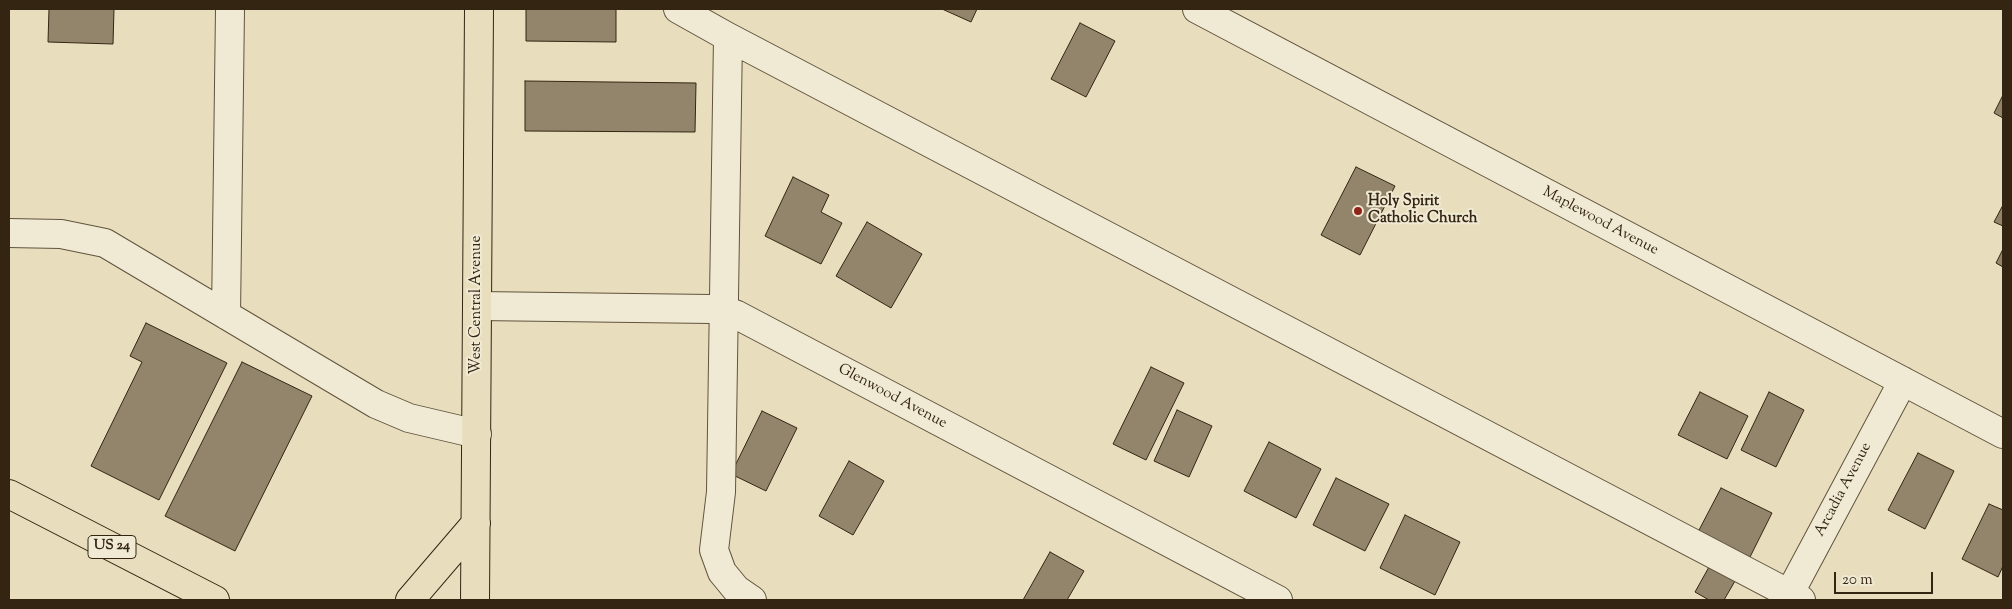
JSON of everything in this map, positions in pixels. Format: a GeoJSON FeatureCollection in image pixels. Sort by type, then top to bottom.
{"type":"FeatureCollection","features":[{"type":"Feature","properties":{"kind":"main road","name":"West Central Avenue"},"geometry":{"type":"LineString","coordinates":[[475,600],[479,9]]}},
{"type":"Feature","properties":{"kind":"main road","name":"US 24"},"geometry":{"type":"LineString","coordinates":[[9,494],[215,600]]}},
{"type":"Feature","properties":{"kind":"main road"},"geometry":{"type":"LineString","coordinates":[[410,600],[476,523]]}},
{"type":"Feature","properties":{"kind":"street"},"geometry":{"type":"LineString","coordinates":[[226,315],[230,9]]}},
{"type":"Feature","properties":{"kind":"street"},"geometry":{"type":"LineString","coordinates":[[678,9],[1792,598]]}},
{"type":"Feature","properties":{"kind":"street","name":"Maplewood Avenue"},"geometry":{"type":"LineString","coordinates":[[1197,9],[2003,434]]}},
{"type":"Feature","properties":{"kind":"street"},"geometry":{"type":"LineString","coordinates":[[728,37],[721,492],[714,550],[722,572],[736,589],[752,600]]}},
{"type":"Feature","properties":{"kind":"street"},"geometry":{"type":"LineString","coordinates":[[9,233],[61,234],[105,243],[376,404],[409,418],[477,434]]}},
{"type":"Feature","properties":{"kind":"street","name":"Glenwood Avenue"},"geometry":{"type":"LineString","coordinates":[[478,306],[723,310],[754,324],[1278,600]]}},
{"type":"Feature","properties":{"kind":"street","name":"Arcadia Avenue"},"geometry":{"type":"LineString","coordinates":[[1792,598],[1902,381]]}},
{"type":"Feature","properties":{"kind":"building"},"geometry":{"type":"Polygon","coordinates":[[[49,9],[114,9],[113,44],[48,42],[49,9]]]}},
{"type":"Feature","properties":{"kind":"building"},"geometry":{"type":"Polygon","coordinates":[[[526,9],[616,9],[616,42],[526,41],[526,9]]]}},
{"type":"Feature","properties":{"kind":"building"},"geometry":{"type":"Polygon","coordinates":[[[942,9],[977,9],[971,22],[942,9]]]}},
{"type":"Feature","properties":{"kind":"building"},"geometry":{"type":"Polygon","coordinates":[[[1080,23],[1115,41],[1086,97],[1051,79],[1080,23]]]}},
{"type":"Feature","properties":{"kind":"building"},"geometry":{"type":"Polygon","coordinates":[[[525,81],[696,83],[695,132],[525,131],[525,81]]]}},
{"type":"Feature","properties":{"kind":"building"},"geometry":{"type":"Polygon","coordinates":[[[2003,95],[2003,118],[1994,113],[2003,95]]]}},
{"type":"Feature","properties":{"kind":"building","name":"Holy Spirit Catholic Church"},"geometry":{"type":"Polygon","coordinates":[[[1356,167],[1395,186],[1360,255],[1321,235],[1356,167]]]}},
{"type":"Feature","properties":{"kind":"building"},"geometry":{"type":"Polygon","coordinates":[[[793,177],[829,195],[821,212],[842,223],[821,264],[765,236],[793,177]]]}},
{"type":"Feature","properties":{"kind":"building"},"geometry":{"type":"Polygon","coordinates":[[[2003,205],[2003,226],[1994,222],[2003,205]]]}},
{"type":"Feature","properties":{"kind":"building"},"geometry":{"type":"Polygon","coordinates":[[[867,222],[922,254],[891,308],[836,276],[867,222]]]}},
{"type":"Feature","properties":{"kind":"building"},"geometry":{"type":"Polygon","coordinates":[[[2003,249],[2003,267],[1996,263],[2003,249]]]}},
{"type":"Feature","properties":{"kind":"building"},"geometry":{"type":"Polygon","coordinates":[[[146,323],[227,363],[159,500],[91,466],[142,362],[130,356],[146,323]]]}},
{"type":"Feature","properties":{"kind":"building"},"geometry":{"type":"Polygon","coordinates":[[[242,362],[312,396],[235,551],[165,516],[242,362]]]}},
{"type":"Feature","properties":{"kind":"building"},"geometry":{"type":"Polygon","coordinates":[[[1151,367],[1184,383],[1146,460],[1113,444],[1151,367]]]}},
{"type":"Feature","properties":{"kind":"building"},"geometry":{"type":"Polygon","coordinates":[[[1700,392],[1748,416],[1727,459],[1678,435],[1700,392]]]}},
{"type":"Feature","properties":{"kind":"building"},"geometry":{"type":"Polygon","coordinates":[[[1769,392],[1804,410],[1776,467],[1741,450],[1769,392]]]}},
{"type":"Feature","properties":{"kind":"building"},"geometry":{"type":"Polygon","coordinates":[[[1177,410],[1212,426],[1189,477],[1154,461],[1177,410]]]}},
{"type":"Feature","properties":{"kind":"building"},"geometry":{"type":"Polygon","coordinates":[[[762,411],[797,428],[766,491],[731,474],[762,411]]]}},
{"type":"Feature","properties":{"kind":"building"},"geometry":{"type":"Polygon","coordinates":[[[1269,442],[1321,469],[1296,518],[1244,491],[1269,442]]]}},
{"type":"Feature","properties":{"kind":"building"},"geometry":{"type":"Polygon","coordinates":[[[1918,453],[1954,471],[1925,529],[1888,510],[1918,453]]]}},
{"type":"Feature","properties":{"kind":"building"},"geometry":{"type":"Polygon","coordinates":[[[849,461],[884,481],[853,535],[819,516],[849,461]]]}},
{"type":"Feature","properties":{"kind":"building"},"geometry":{"type":"Polygon","coordinates":[[[1336,478],[1389,504],[1365,551],[1313,525],[1336,478]]]}},
{"type":"Feature","properties":{"kind":"building"},"geometry":{"type":"Polygon","coordinates":[[[1721,488],[1772,513],[1750,557],[1698,532],[1721,488]]]}},
{"type":"Feature","properties":{"kind":"building"},"geometry":{"type":"Polygon","coordinates":[[[1989,504],[2003,510],[2003,566],[1998,577],[1962,559],[1989,504]]]}},
{"type":"Feature","properties":{"kind":"building"},"geometry":{"type":"Polygon","coordinates":[[[1405,515],[1460,542],[1435,595],[1380,568],[1405,515]]]}},
{"type":"Feature","properties":{"kind":"building"},"geometry":{"type":"Polygon","coordinates":[[[1050,552],[1084,571],[1067,600],[1023,600],[1050,552]]]}},
{"type":"Feature","properties":{"kind":"building"},"geometry":{"type":"Polygon","coordinates":[[[1709,567],[1735,581],[1724,600],[1709,600],[1695,592],[1709,567]]]}},
{"type":"Feature","properties":{"kind":"place","name":"Holy Spirit Catholic Church"},"geometry":{"type":"Point","coordinates":[1358,211]}}]}
